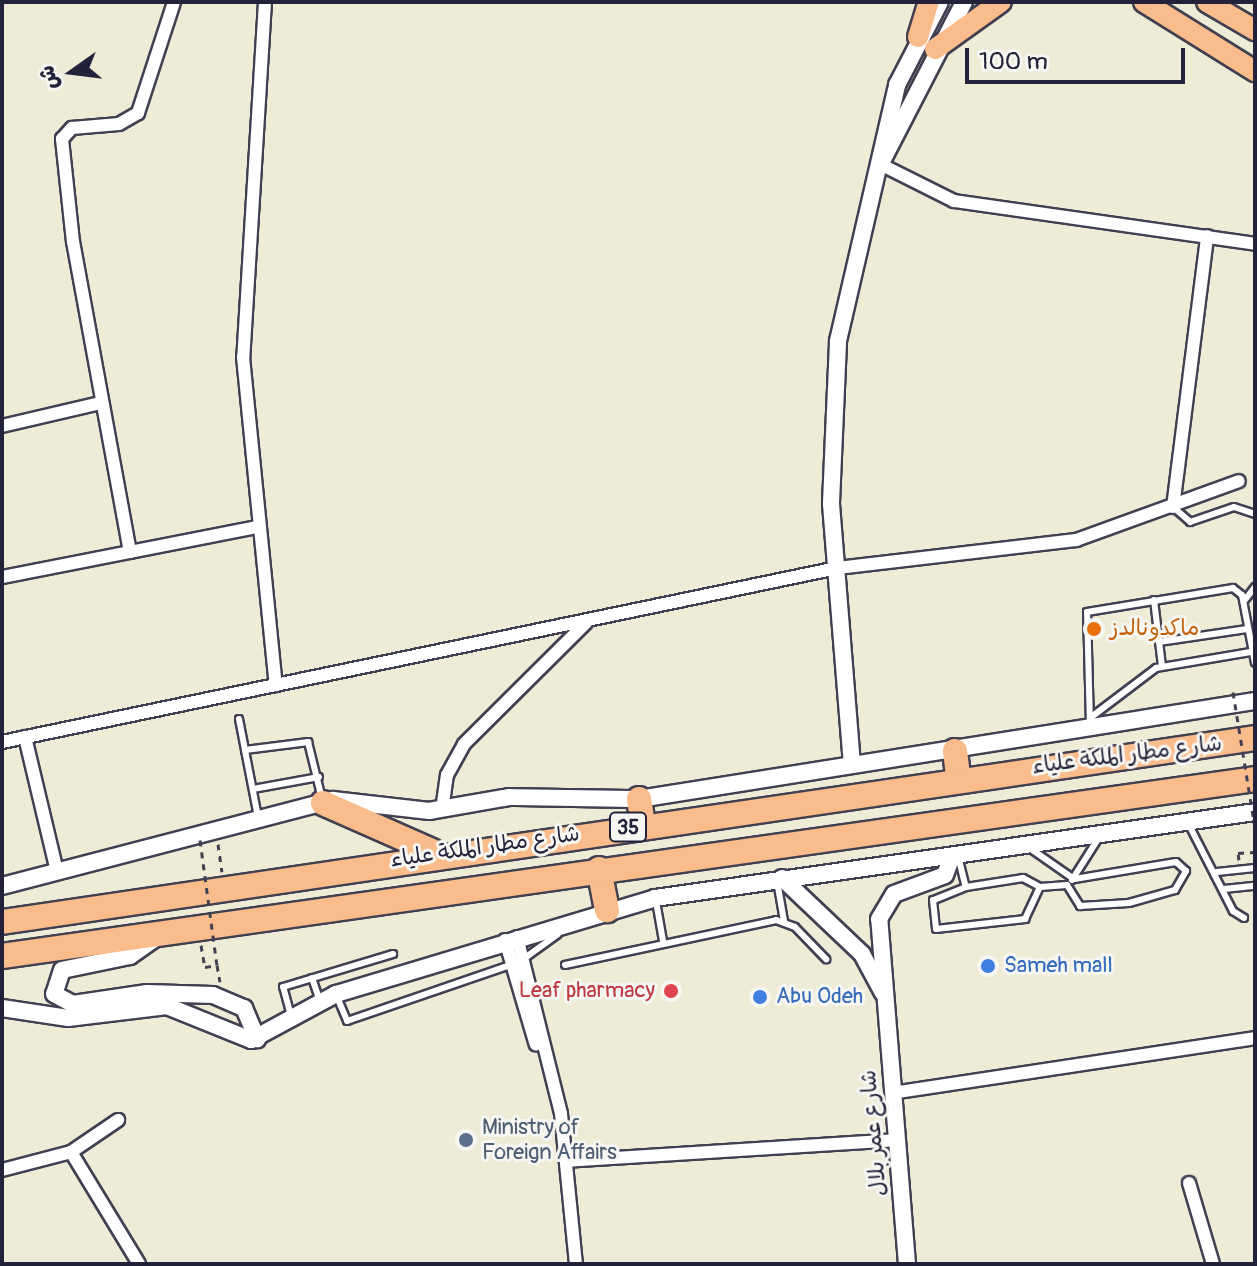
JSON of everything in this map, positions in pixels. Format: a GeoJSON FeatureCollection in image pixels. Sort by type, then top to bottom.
{"type":"FeatureCollection","features":[{"type":"Feature","properties":{"kind":"highway","name":"شارع مطار الملكة علياء"},"geometry":{"type":"LineString","coordinates":[[2,922],[439,853],[958,777],[1255,738]]}},
{"type":"Feature","properties":{"kind":"highway"},"geometry":{"type":"LineString","coordinates":[[955,751],[958,777]]}},
{"type":"Feature","properties":{"kind":"highway","name":"شارع مطار الملكة علياء"},"geometry":{"type":"LineString","coordinates":[[2,956],[164,930],[1255,779]]}},
{"type":"Feature","properties":{"kind":"highway"},"geometry":{"type":"LineString","coordinates":[[639,799],[643,825]]}},
{"type":"Feature","properties":{"kind":"highway"},"geometry":{"type":"LineString","coordinates":[[323,803],[371,830],[439,853]]}},
{"type":"Feature","properties":{"kind":"highway"},"geometry":{"type":"LineString","coordinates":[[599,869],[607,910]]}},
{"type":"Feature","properties":{"kind":"main road"},"geometry":{"type":"LineString","coordinates":[[926,43],[929,2]]}},
{"type":"Feature","properties":{"kind":"main road"},"geometry":{"type":"LineString","coordinates":[[926,43],[1001,2]]}},
{"type":"Feature","properties":{"kind":"main road"},"geometry":{"type":"LineString","coordinates":[[1144,2],[1255,71]]}},
{"type":"Feature","properties":{"kind":"main road"},"geometry":{"type":"LineString","coordinates":[[1207,2],[1255,30]]}},
{"type":"Feature","properties":{"kind":"street"},"geometry":{"type":"LineString","coordinates":[[130,552],[100,403],[62,139],[72,128],[119,124],[138,113],[174,2]]}},
{"type":"Feature","properties":{"kind":"street"},"geometry":{"type":"LineString","coordinates":[[265,2],[243,357],[276,685]]}},
{"type":"Feature","properties":{"kind":"street"},"geometry":{"type":"LineString","coordinates":[[926,43],[940,2]]}},
{"type":"Feature","properties":{"kind":"street"},"geometry":{"type":"LineString","coordinates":[[852,765],[837,568],[832,395],[847,287],[880,164],[897,85],[926,43],[964,2]]}},
{"type":"Feature","properties":{"kind":"street"},"geometry":{"type":"LineString","coordinates":[[880,164],[954,201],[1255,244]]}},
{"type":"Feature","properties":{"kind":"street"},"geometry":{"type":"LineString","coordinates":[[1173,507],[1207,236]]}},
{"type":"Feature","properties":{"kind":"street"},"geometry":{"type":"LineString","coordinates":[[2,426],[100,403]]}},
{"type":"Feature","properties":{"kind":"street"},"geometry":{"type":"LineString","coordinates":[[2,742],[586,623],[837,568],[1061,543],[1173,507],[1239,481]]}},
{"type":"Feature","properties":{"kind":"street"},"geometry":{"type":"LineString","coordinates":[[2,577],[258,527]]}},
{"type":"Feature","properties":{"kind":"street"},"geometry":{"type":"LineString","coordinates":[[442,810],[447,775],[464,744],[586,623]]}},
{"type":"Feature","properties":{"kind":"street"},"geometry":{"type":"LineString","coordinates":[[2,886],[258,817],[323,803],[442,810],[509,797],[639,799],[955,751],[1090,724],[1255,701]]}},
{"type":"Feature","properties":{"kind":"street"},"geometry":{"type":"LineString","coordinates":[[25,737],[57,871]]}},
{"type":"Feature","properties":{"kind":"street"},"geometry":{"type":"LineString","coordinates":[[2,1008],[68,1018],[167,1006],[194,1012],[239,1039],[257,1039],[328,997],[511,938],[655,898],[1255,812]]}},
{"type":"Feature","properties":{"kind":"street","name":"شارع عمر بلال"},"geometry":{"type":"LineString","coordinates":[[907,1264],[885,999],[881,911],[894,894],[945,875],[955,856]]}},
{"type":"Feature","properties":{"kind":"street","name":"شارع عمر بلال"},"geometry":{"type":"LineString","coordinates":[[779,878],[862,954],[885,999]]}},
{"type":"Feature","properties":{"kind":"street"},"geometry":{"type":"LineString","coordinates":[[164,930],[130,956],[62,970],[54,994],[67,1004],[147,993],[213,995],[244,1008],[257,1039]]}},
{"type":"Feature","properties":{"kind":"street"},"geometry":{"type":"LineString","coordinates":[[511,938],[561,1124],[576,1264]]}},
{"type":"Feature","properties":{"kind":"street"},"geometry":{"type":"LineString","coordinates":[[892,1093],[1255,1038]]}},
{"type":"Feature","properties":{"kind":"street"},"geometry":{"type":"LineString","coordinates":[[2,1170],[71,1152],[118,1120]]}},
{"type":"Feature","properties":{"kind":"street"},"geometry":{"type":"LineString","coordinates":[[566,1161],[896,1140]]}},
{"type":"Feature","properties":{"kind":"street"},"geometry":{"type":"LineString","coordinates":[[71,1152],[139,1264]]}},
{"type":"Feature","properties":{"kind":"street"},"geometry":{"type":"LineString","coordinates":[[1189,1183],[1213,1264]]}},
{"type":"Feature","properties":{"kind":"lane"},"geometry":{"type":"LineString","coordinates":[[1173,507],[1190,522],[1234,507],[1255,514]]}},
{"type":"Feature","properties":{"kind":"lane"},"geometry":{"type":"LineString","coordinates":[[1244,601],[1255,587]]}},
{"type":"Feature","properties":{"kind":"lane"},"geometry":{"type":"LineString","coordinates":[[1090,724],[1084,615],[1233,588],[1244,601],[1255,663]]}},
{"type":"Feature","properties":{"kind":"lane"},"geometry":{"type":"LineString","coordinates":[[1154,600],[1162,666]]}},
{"type":"Feature","properties":{"kind":"lane"},"geometry":{"type":"LineString","coordinates":[[1159,642],[1247,629]]}},
{"type":"Feature","properties":{"kind":"lane"},"geometry":{"type":"LineString","coordinates":[[1090,724],[1162,666],[1251,652]]}},
{"type":"Feature","properties":{"kind":"lane"},"geometry":{"type":"LineString","coordinates":[[239,719],[258,817]]}},
{"type":"Feature","properties":{"kind":"lane"},"geometry":{"type":"LineString","coordinates":[[245,750],[308,742],[323,803]]}},
{"type":"Feature","properties":{"kind":"lane"},"geometry":{"type":"LineString","coordinates":[[253,789],[319,777]]}},
{"type":"Feature","properties":{"kind":"lane"},"geometry":{"type":"LineString","coordinates":[[1187,822],[1244,918]]}},
{"type":"Feature","properties":{"kind":"lane"},"geometry":{"type":"LineString","coordinates":[[1040,887],[1025,919],[936,929],[933,900],[966,887],[1023,878],[1040,887],[1067,885],[1074,879],[1101,834]]}},
{"type":"Feature","properties":{"kind":"lane"},"geometry":{"type":"LineString","coordinates":[[1026,846],[1074,879],[1176,862],[1186,871],[1175,890],[1129,903],[1080,906],[1067,885]]}},
{"type":"Feature","properties":{"kind":"lane"},"geometry":{"type":"LineString","coordinates":[[955,856],[966,887]]}},
{"type":"Feature","properties":{"kind":"lane"},"geometry":{"type":"LineString","coordinates":[[1217,872],[1255,868]]}},
{"type":"Feature","properties":{"kind":"lane"},"geometry":{"type":"LineString","coordinates":[[779,878],[784,921],[826,959]]}},
{"type":"Feature","properties":{"kind":"lane"},"geometry":{"type":"LineString","coordinates":[[1224,889],[1255,886]]}},
{"type":"Feature","properties":{"kind":"lane"},"geometry":{"type":"LineString","coordinates":[[655,898],[663,941]]}},
{"type":"Feature","properties":{"kind":"lane"},"geometry":{"type":"LineString","coordinates":[[312,978],[347,1021],[517,962],[580,918]]}},
{"type":"Feature","properties":{"kind":"lane"},"geometry":{"type":"LineString","coordinates":[[565,965],[663,941],[784,921]]}},
{"type":"Feature","properties":{"kind":"lane"},"geometry":{"type":"LineString","coordinates":[[293,1020],[280,991],[393,954]]}},
{"type":"Feature","properties":{"kind":"path"},"geometry":{"type":"LineString","coordinates":[[1233,692],[1255,828]]}},
{"type":"Feature","properties":{"kind":"path"},"geometry":{"type":"LineString","coordinates":[[200,840],[217,965],[205,967],[203,956]]}},
{"type":"Feature","properties":{"kind":"path"},"geometry":{"type":"LineString","coordinates":[[1239,869],[1238,853],[1255,852]]}},
{"type":"Feature","properties":{"kind":"place","name":"ماكدونالدز"},"geometry":{"type":"Point","coordinates":[1094,629]}},
{"type":"Feature","properties":{"kind":"place","name":"Sameh mall"},"geometry":{"type":"Point","coordinates":[988,966]}},
{"type":"Feature","properties":{"kind":"place","name":"Leaf pharmacy"},"geometry":{"type":"Point","coordinates":[671,991]}},
{"type":"Feature","properties":{"kind":"place","name":"Abu Odeh"},"geometry":{"type":"Point","coordinates":[760,997]}},
{"type":"Feature","properties":{"kind":"place","name":"Ministry of Foreign Affairs"},"geometry":{"type":"Point","coordinates":[466,1140]}}]}
